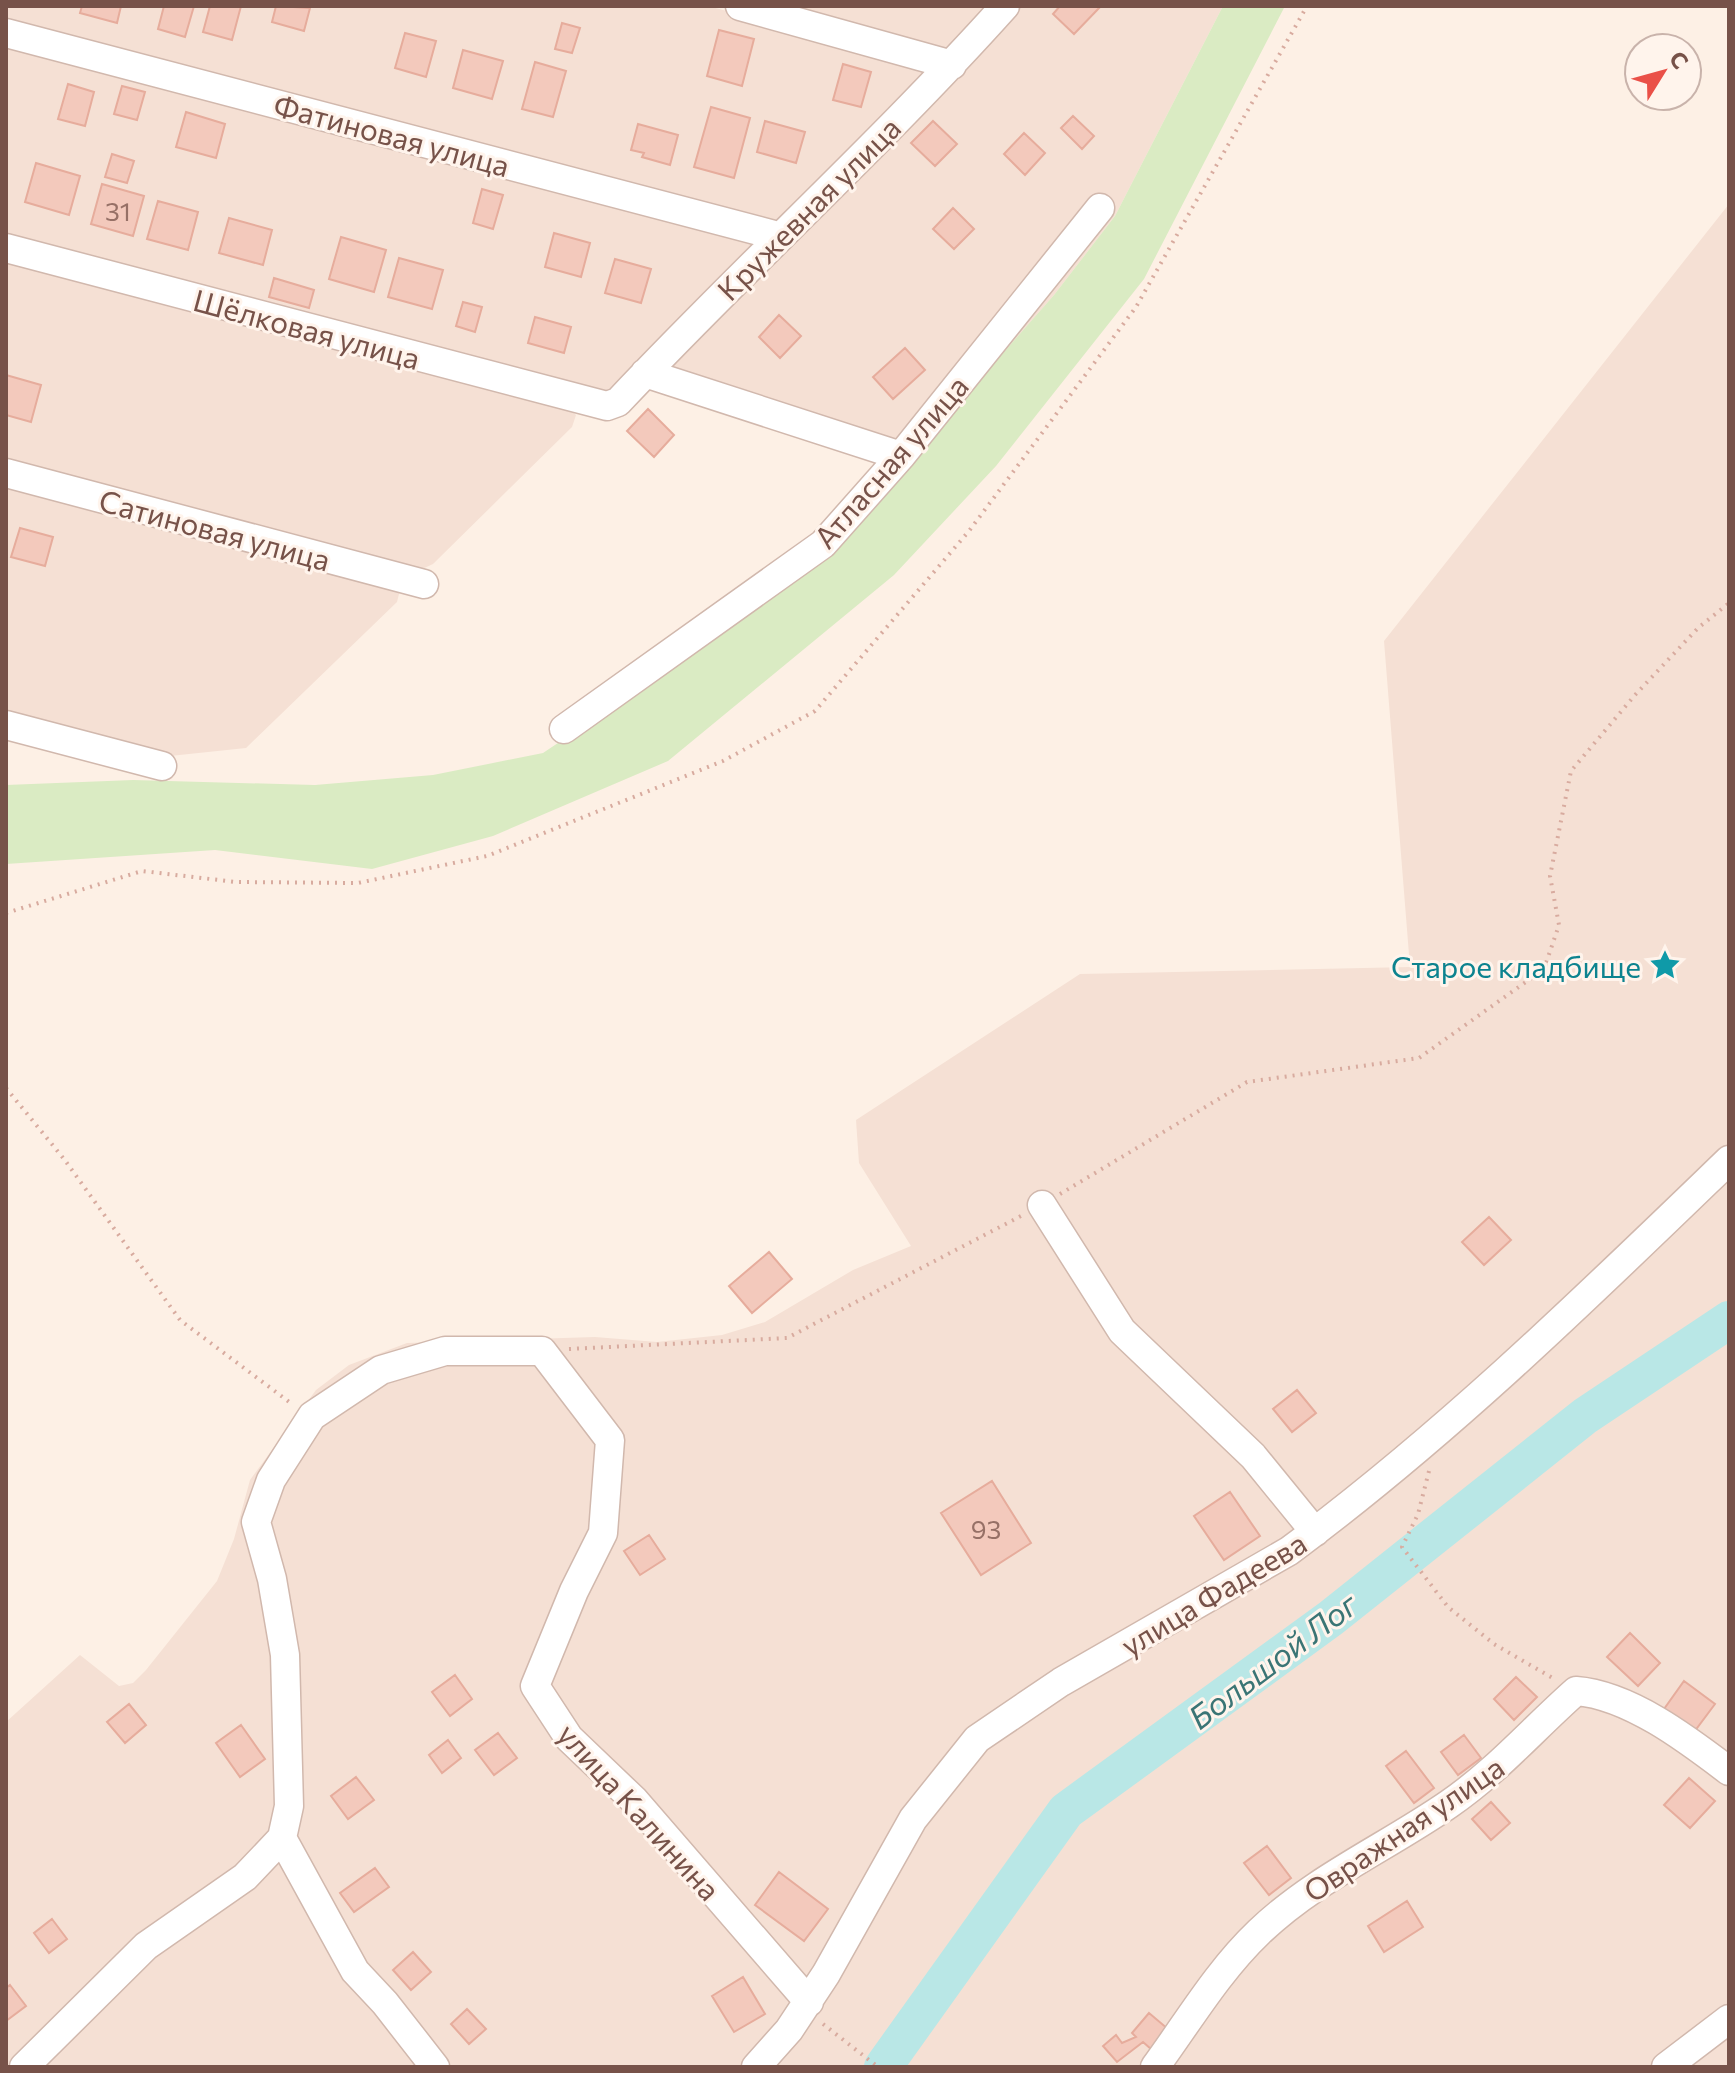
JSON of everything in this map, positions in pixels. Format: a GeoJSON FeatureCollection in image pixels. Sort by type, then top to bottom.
{"type":"FeatureCollection","features":[{"type":"Feature","properties":{"kind":"street"},"geometry":{"type":"LineString","coordinates":[[740,6],[952,65]]}},
{"type":"Feature","properties":{"kind":"street","name":"Кружевная улица"},"geometry":{"type":"LineString","coordinates":[[607,406],[618,402],[778,236],[952,65],[1005,6]]}},
{"type":"Feature","properties":{"kind":"street","name":"Фатиновая улица"},"geometry":{"type":"LineString","coordinates":[[6,33],[778,236]]}},
{"type":"Feature","properties":{"kind":"street","name":"Атласная улица"},"geometry":{"type":"LineString","coordinates":[[564,729],[823,544],[901,456],[1100,208]]}},
{"type":"Feature","properties":{"kind":"street","name":"Шёлковая улица"},"geometry":{"type":"LineString","coordinates":[[6,248],[607,406]]}},
{"type":"Feature","properties":{"kind":"street"},"geometry":{"type":"LineString","coordinates":[[645,373],[901,456]]}},
{"type":"Feature","properties":{"kind":"street","name":"Сатиновая улица"},"geometry":{"type":"LineString","coordinates":[[6,473],[424,584]]}},
{"type":"Feature","properties":{"kind":"street"},"geometry":{"type":"LineString","coordinates":[[6,725],[162,766]]}},
{"type":"Feature","properties":{"kind":"street","name":"улица Фадеева"},"geometry":{"type":"LineString","coordinates":[[756,2067],[780,2043],[806,2005],[859,1920],[913,1819],[977,1739],[1061,1682],[1225,1589],[1315,1532],[1439,1430],[1582,1302],[1729,1160]]}},
{"type":"Feature","properties":{"kind":"street"},"geometry":{"type":"LineString","coordinates":[[1042,1205],[1122,1331],[1253,1456],[1315,1532]]}},
{"type":"Feature","properties":{"kind":"street"},"geometry":{"type":"LineString","coordinates":[[24,2067],[146,1946],[245,1877],[282,1838],[289,1806],[285,1655],[272,1579],[256,1522],[271,1480],[312,1416],[381,1370],[445,1351],[542,1351]]}},
{"type":"Feature","properties":{"kind":"street","name":"улица Калинина"},"geometry":{"type":"LineString","coordinates":[[542,1351],[610,1440],[603,1533],[574,1591],[535,1686],[569,1738],[634,1800],[806,2005]]}},
{"type":"Feature","properties":{"kind":"street"},"geometry":{"type":"LineString","coordinates":[[1576,1691],[1596,1692],[1674,1730],[1729,1771]]}},
{"type":"Feature","properties":{"kind":"street","name":"Овражная улица"},"geometry":{"type":"LineString","coordinates":[[1155,2067],[1235,1957],[1258,1933],[1296,1900],[1395,1841],[1454,1801],[1516,1752],[1576,1691]]}},
{"type":"Feature","properties":{"kind":"street"},"geometry":{"type":"LineString","coordinates":[[282,1838],[355,1971],[435,2067]]}},
{"type":"Feature","properties":{"kind":"street"},"geometry":{"type":"LineString","coordinates":[[1666,2067],[1729,2019]]}},
{"type":"Feature","properties":{"kind":"path"},"geometry":{"type":"LineString","coordinates":[[542,1351],[787,1338],[1042,1205],[1247,1082],[1419,1058],[1544,969],[1559,925],[1550,876],[1571,771],[1645,684],[1698,628],[1729,603]]}},
{"type":"Feature","properties":{"kind":"path"},"geometry":{"type":"LineString","coordinates":[[6,1088],[64,1159],[180,1320],[282,1398],[312,1416]]}},
{"type":"Feature","properties":{"kind":"path"},"geometry":{"type":"LineString","coordinates":[[1439,1430],[1418,1514],[1402,1547],[1448,1607],[1494,1644],[1576,1691]]}},
{"type":"Feature","properties":{"kind":"path"},"geometry":{"type":"LineString","coordinates":[[806,2005],[854,2051],[878,2067]]}},
{"type":"Feature","properties":{"kind":"shaded area"},"geometry":{"type":"Polygon","coordinates":[[[6,6],[708,6],[917,62],[925,72],[924,86],[774,224],[6,20],[6,6]]]}},
{"type":"Feature","properties":{"kind":"shaded area"},"geometry":{"type":"Polygon","coordinates":[[[758,6],[998,6],[948,55],[758,6]]]}},
{"type":"Feature","properties":{"kind":"shaded area"},"geometry":{"type":"Polygon","coordinates":[[[1017,6],[1223,6],[1115,216],[1054,295],[915,454],[672,374],[667,363],[1017,6]]]}},
{"type":"Feature","properties":{"kind":"shaded area"},"geometry":{"type":"Polygon","coordinates":[[[6,38],[758,241],[610,397],[6,245],[6,38]]]}},
{"type":"Feature","properties":{"kind":"shaded area"},"geometry":{"type":"Polygon","coordinates":[[[1729,204],[1729,2067],[6,2067],[6,1722],[80,1655],[119,1686],[133,1683],[146,1670],[217,1581],[234,1539],[250,1480],[316,1390],[349,1365],[407,1343],[595,1337],[657,1342],[722,1335],[765,1322],[853,1270],[911,1246],[859,1163],[856,1120],[1080,974],[1410,967],[1384,641],[1729,204]]]}},
{"type":"Feature","properties":{"kind":"shaded area"},"geometry":{"type":"Polygon","coordinates":[[[6,257],[567,406],[576,415],[572,427],[433,564],[420,570],[6,469],[6,257]]]}},
{"type":"Feature","properties":{"kind":"shaded area"},"geometry":{"type":"Polygon","coordinates":[[[6,482],[400,590],[397,602],[246,748],[170,756],[6,715],[6,482]]]}},
{"type":"Feature","properties":{"kind":"green space"},"geometry":{"type":"Polygon","coordinates":[[[1223,6],[1285,6],[1144,279],[996,466],[894,575],[668,761],[493,836],[372,869],[215,850],[6,864],[6,785],[133,780],[315,785],[433,775],[543,753],[673,666],[875,499],[1054,295],[1115,216],[1223,6]]]}},
{"type":"Feature","properties":{"kind":"building"},"geometry":{"type":"Polygon","coordinates":[[[82,6],[121,6],[117,23],[80,13],[82,6]]]}},
{"type":"Feature","properties":{"kind":"building"},"geometry":{"type":"Polygon","coordinates":[[[164,6],[194,6],[185,37],[158,29],[164,6]]]}},
{"type":"Feature","properties":{"kind":"building"},"geometry":{"type":"Polygon","coordinates":[[[210,6],[241,6],[232,40],[203,32],[210,6]]]}},
{"type":"Feature","properties":{"kind":"building"},"geometry":{"type":"Polygon","coordinates":[[[276,6],[310,8],[304,31],[272,22],[276,6]]]}},
{"type":"Feature","properties":{"kind":"building"},"geometry":{"type":"Polygon","coordinates":[[[1060,6],[1100,7],[1074,34],[1053,14],[1060,6]]]}},
{"type":"Feature","properties":{"kind":"building"},"geometry":{"type":"Polygon","coordinates":[[[562,23],[580,28],[572,53],[555,49],[562,23]]]}},
{"type":"Feature","properties":{"kind":"building"},"geometry":{"type":"Polygon","coordinates":[[[719,30],[754,39],[742,86],[707,76],[719,30]]]}},
{"type":"Feature","properties":{"kind":"building"},"geometry":{"type":"Polygon","coordinates":[[[405,33],[436,41],[426,77],[395,68],[405,33]]]}},
{"type":"Feature","properties":{"kind":"building"},"geometry":{"type":"Polygon","coordinates":[[[463,50],[503,61],[492,99],[453,88],[463,50]]]}},
{"type":"Feature","properties":{"kind":"building"},"geometry":{"type":"Polygon","coordinates":[[[535,62],[566,71],[553,117],[522,109],[535,62]]]}},
{"type":"Feature","properties":{"kind":"building"},"geometry":{"type":"Polygon","coordinates":[[[843,64],[871,72],[861,107],[833,100],[843,64]]]}},
{"type":"Feature","properties":{"kind":"building"},"geometry":{"type":"Polygon","coordinates":[[[68,84],[94,92],[85,126],[58,119],[68,84]]]}},
{"type":"Feature","properties":{"kind":"building"},"geometry":{"type":"Polygon","coordinates":[[[122,86],[145,92],[137,120],[114,114],[122,86]]]}},
{"type":"Feature","properties":{"kind":"building"},"geometry":{"type":"Polygon","coordinates":[[[711,107],[750,118],[734,178],[694,167],[711,107]]]}},
{"type":"Feature","properties":{"kind":"building"},"geometry":{"type":"Polygon","coordinates":[[[186,112],[225,124],[216,158],[176,147],[186,112]]]}},
{"type":"Feature","properties":{"kind":"building"},"geometry":{"type":"Polygon","coordinates":[[[1073,116],[1094,136],[1082,149],[1061,128],[1073,116]]]}},
{"type":"Feature","properties":{"kind":"building"},"geometry":{"type":"Polygon","coordinates":[[[765,121],[805,132],[796,163],[757,152],[765,121]]]}},
{"type":"Feature","properties":{"kind":"building"},"geometry":{"type":"Polygon","coordinates":[[[933,121],[957,144],[935,166],[911,143],[933,121]]]}},
{"type":"Feature","properties":{"kind":"building"},"geometry":{"type":"Polygon","coordinates":[[[638,124],[678,135],[670,165],[642,157],[644,153],[631,150],[638,124]]]}},
{"type":"Feature","properties":{"kind":"building"},"geometry":{"type":"Polygon","coordinates":[[[1024,133],[1045,153],[1025,175],[1004,154],[1024,133]]]}},
{"type":"Feature","properties":{"kind":"building"},"geometry":{"type":"Polygon","coordinates":[[[112,154],[134,161],[127,183],[105,177],[112,154]]]}},
{"type":"Feature","properties":{"kind":"building"},"geometry":{"type":"Polygon","coordinates":[[[36,163],[80,176],[69,215],[25,202],[36,163]]]}},
{"type":"Feature","properties":{"kind":"building"},"geometry":{"type":"Polygon","coordinates":[[[102,184],[144,196],[133,236],[91,224],[102,184]]]}},
{"type":"Feature","properties":{"kind":"building"},"geometry":{"type":"Polygon","coordinates":[[[482,189],[503,195],[493,229],[473,223],[482,189]]]}},
{"type":"Feature","properties":{"kind":"building"},"geometry":{"type":"Polygon","coordinates":[[[158,201],[198,212],[188,250],[147,239],[158,201]]]}},
{"type":"Feature","properties":{"kind":"building"},"geometry":{"type":"Polygon","coordinates":[[[953,208],[974,229],[954,249],[933,229],[953,208]]]}},
{"type":"Feature","properties":{"kind":"building"},"geometry":{"type":"Polygon","coordinates":[[[229,218],[272,230],[263,265],[219,253],[229,218]]]}},
{"type":"Feature","properties":{"kind":"building"},"geometry":{"type":"Polygon","coordinates":[[[554,233],[590,243],[581,277],[545,267],[554,233]]]}},
{"type":"Feature","properties":{"kind":"building"},"geometry":{"type":"Polygon","coordinates":[[[341,237],[386,250],[374,292],[329,279],[341,237]]]}},
{"type":"Feature","properties":{"kind":"building"},"geometry":{"type":"Polygon","coordinates":[[[399,258],[443,270],[432,309],[388,297],[399,258]]]}},
{"type":"Feature","properties":{"kind":"building"},"geometry":{"type":"Polygon","coordinates":[[[615,259],[651,269],[641,303],[605,293],[615,259]]]}},
{"type":"Feature","properties":{"kind":"building"},"geometry":{"type":"Polygon","coordinates":[[[274,278],[314,290],[309,308],[269,297],[274,278]]]}},
{"type":"Feature","properties":{"kind":"building"},"geometry":{"type":"Polygon","coordinates":[[[463,302],[482,307],[475,332],[456,326],[463,302]]]}},
{"type":"Feature","properties":{"kind":"building"},"geometry":{"type":"Polygon","coordinates":[[[779,315],[801,336],[780,358],[759,337],[779,315]]]}},
{"type":"Feature","properties":{"kind":"building"},"geometry":{"type":"Polygon","coordinates":[[[535,317],[571,327],[564,353],[528,343],[535,317]]]}},
{"type":"Feature","properties":{"kind":"building"},"geometry":{"type":"Polygon","coordinates":[[[905,348],[925,370],[893,399],[873,377],[905,348]]]}},
{"type":"Feature","properties":{"kind":"building"},"geometry":{"type":"Polygon","coordinates":[[[6,375],[41,385],[31,422],[6,415],[6,375]]]}},
{"type":"Feature","properties":{"kind":"building"},"geometry":{"type":"Polygon","coordinates":[[[648,409],[674,435],[654,457],[627,431],[648,409]]]}},
{"type":"Feature","properties":{"kind":"building"},"geometry":{"type":"Polygon","coordinates":[[[20,528],[53,537],[45,566],[11,557],[20,528]]]}},
{"type":"Feature","properties":{"kind":"building"},"geometry":{"type":"Polygon","coordinates":[[[1489,1217],[1511,1240],[1484,1265],[1462,1242],[1489,1217]]]}},
{"type":"Feature","properties":{"kind":"building"},"geometry":{"type":"Polygon","coordinates":[[[769,1252],[792,1279],[752,1313],[729,1286],[769,1252]]]}},
{"type":"Feature","properties":{"kind":"building"},"geometry":{"type":"Polygon","coordinates":[[[1297,1390],[1316,1413],[1292,1432],[1273,1409],[1297,1390]]]}},
{"type":"Feature","properties":{"kind":"building"},"geometry":{"type":"Polygon","coordinates":[[[992,1481],[1031,1543],[981,1575],[941,1513],[992,1481]]]}},
{"type":"Feature","properties":{"kind":"building"},"geometry":{"type":"Polygon","coordinates":[[[1230,1492],[1260,1536],[1224,1560],[1194,1516],[1230,1492]]]}},
{"type":"Feature","properties":{"kind":"building"},"geometry":{"type":"Polygon","coordinates":[[[649,1535],[665,1559],[640,1575],[624,1551],[649,1535]]]}},
{"type":"Feature","properties":{"kind":"building"},"geometry":{"type":"Polygon","coordinates":[[[1630,1633],[1660,1663],[1638,1686],[1607,1657],[1630,1633]]]}},
{"type":"Feature","properties":{"kind":"building"},"geometry":{"type":"Polygon","coordinates":[[[455,1675],[472,1699],[450,1716],[432,1692],[455,1675]]]}},
{"type":"Feature","properties":{"kind":"building"},"geometry":{"type":"Polygon","coordinates":[[[1516,1677],[1537,1697],[1514,1720],[1494,1699],[1516,1677]]]}},
{"type":"Feature","properties":{"kind":"building"},"geometry":{"type":"Polygon","coordinates":[[[1684,1681],[1715,1704],[1694,1732],[1664,1709],[1684,1681]]]}},
{"type":"Feature","properties":{"kind":"building"},"geometry":{"type":"Polygon","coordinates":[[[129,1704],[146,1725],[125,1743],[107,1722],[129,1704]]]}},
{"type":"Feature","properties":{"kind":"building"},"geometry":{"type":"Polygon","coordinates":[[[241,1725],[265,1759],[240,1777],[216,1743],[241,1725]]]}},
{"type":"Feature","properties":{"kind":"building"},"geometry":{"type":"Polygon","coordinates":[[[498,1733],[517,1758],[494,1775],[475,1750],[498,1733]]]}},
{"type":"Feature","properties":{"kind":"building"},"geometry":{"type":"Polygon","coordinates":[[[1464,1735],[1481,1758],[1458,1775],[1441,1752],[1464,1735]]]}},
{"type":"Feature","properties":{"kind":"building"},"geometry":{"type":"Polygon","coordinates":[[[448,1740],[461,1758],[442,1773],[429,1755],[448,1740]]]}},
{"type":"Feature","properties":{"kind":"building"},"geometry":{"type":"Polygon","coordinates":[[[1406,1751],[1434,1788],[1414,1803],[1386,1766],[1406,1751]]]}},
{"type":"Feature","properties":{"kind":"building"},"geometry":{"type":"Polygon","coordinates":[[[356,1777],[374,1800],[348,1819],[331,1796],[356,1777]]]}},
{"type":"Feature","properties":{"kind":"building"},"geometry":{"type":"Polygon","coordinates":[[[1689,1778],[1715,1801],[1690,1828],[1664,1805],[1689,1778]]]}},
{"type":"Feature","properties":{"kind":"building"},"geometry":{"type":"Polygon","coordinates":[[[1491,1802],[1510,1823],[1491,1840],[1472,1819],[1491,1802]]]}},
{"type":"Feature","properties":{"kind":"building"},"geometry":{"type":"Polygon","coordinates":[[[1267,1846],[1291,1878],[1269,1895],[1244,1863],[1267,1846]]]}},
{"type":"Feature","properties":{"kind":"building"},"geometry":{"type":"Polygon","coordinates":[[[375,1868],[389,1887],[354,1912],[340,1893],[375,1868]]]}},
{"type":"Feature","properties":{"kind":"building"},"geometry":{"type":"Polygon","coordinates":[[[779,1872],[828,1909],[804,1941],[755,1905],[779,1872]]]}},
{"type":"Feature","properties":{"kind":"building"},"geometry":{"type":"Polygon","coordinates":[[[1407,1901],[1423,1927],[1384,1952],[1368,1926],[1407,1901]]]}},
{"type":"Feature","properties":{"kind":"building"},"geometry":{"type":"Polygon","coordinates":[[[52,1919],[67,1939],[49,1953],[34,1933],[52,1919]]]}},
{"type":"Feature","properties":{"kind":"building"},"geometry":{"type":"Polygon","coordinates":[[[413,1952],[431,1972],[411,1990],[393,1970],[413,1952]]]}},
{"type":"Feature","properties":{"kind":"building"},"geometry":{"type":"Polygon","coordinates":[[[743,1977],[765,2014],[734,2032],[712,1996],[743,1977]]]}},
{"type":"Feature","properties":{"kind":"building"},"geometry":{"type":"Polygon","coordinates":[[[10,1985],[26,2006],[6,2021],[6,1988],[10,1985]]]}},
{"type":"Feature","properties":{"kind":"building"},"geometry":{"type":"Polygon","coordinates":[[[467,2009],[486,2029],[469,2044],[451,2024],[467,2009]]]}},
{"type":"Feature","properties":{"kind":"building"},"geometry":{"type":"Polygon","coordinates":[[[1149,2013],[1168,2029],[1151,2049],[1143,2042],[1117,2062],[1103,2046],[1116,2035],[1122,2043],[1136,2037],[1132,2033],[1149,2013]]]}},
{"type":"Feature","properties":{"kind":"waterway","name":"Большой Лог"},"geometry":{"type":"LineString","coordinates":[[883,2067],[1066,1811],[1331,1618],[1585,1416],[1729,1320]]}},
{"type":"Feature","properties":{"kind":"place","name":"Старое кладбище"},"geometry":{"type":"Point","coordinates":[1665,965]}}]}
